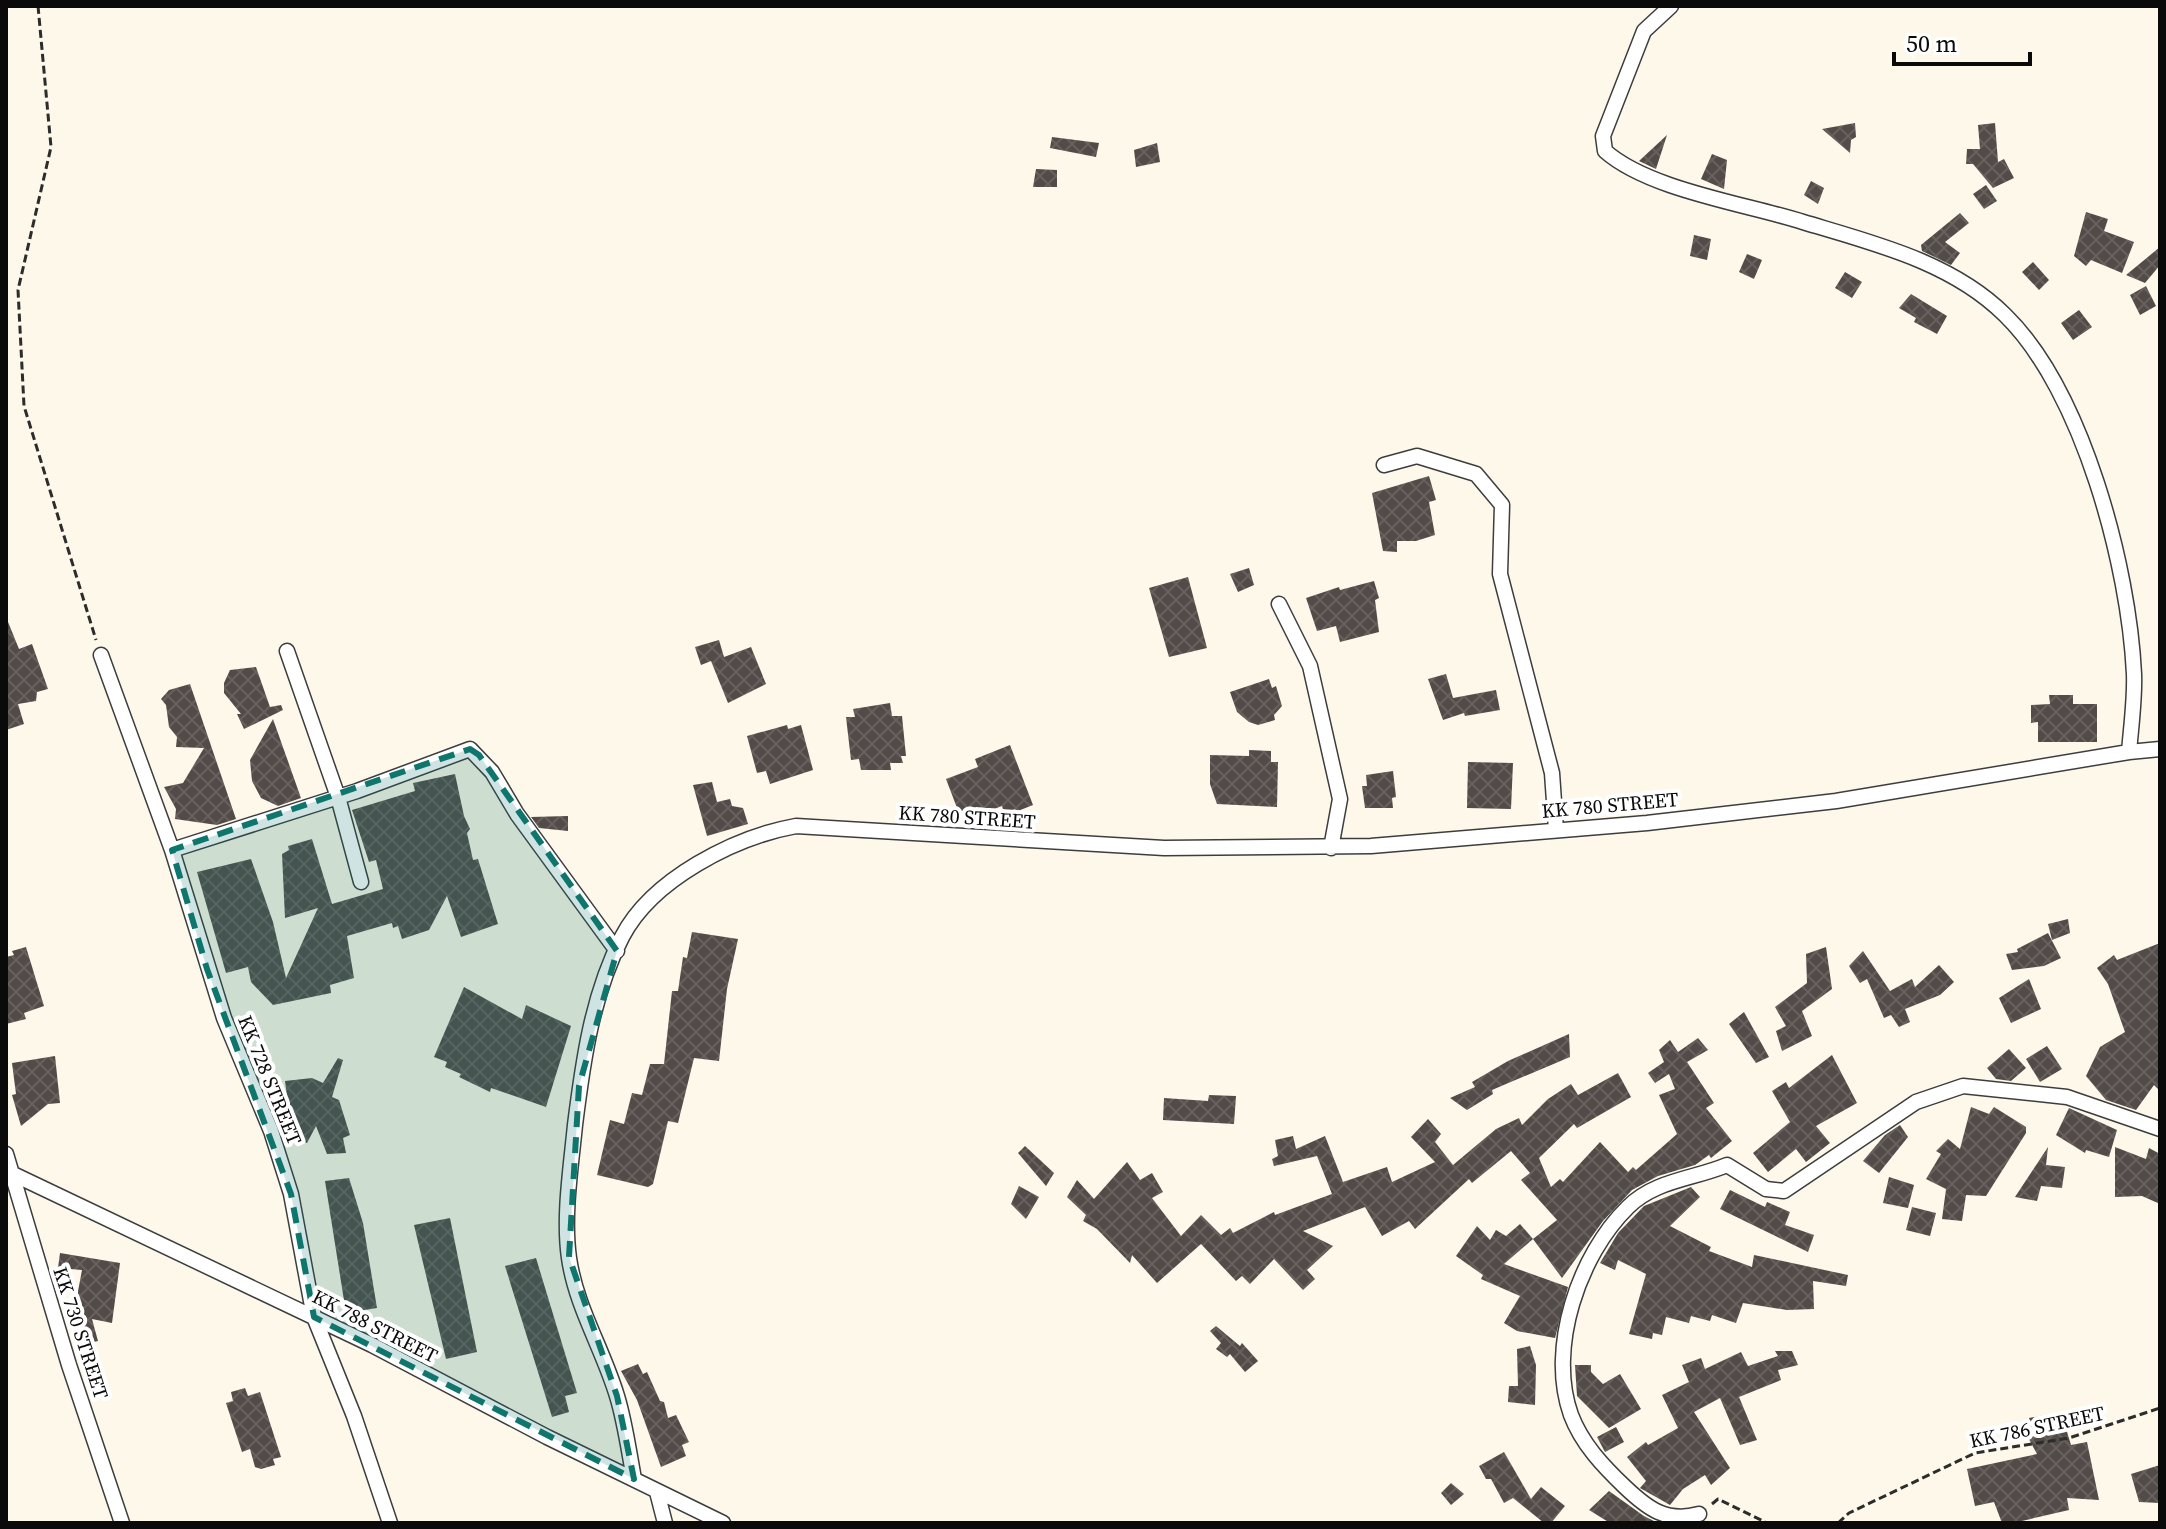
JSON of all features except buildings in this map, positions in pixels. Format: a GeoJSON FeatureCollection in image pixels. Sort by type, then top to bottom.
{"type":"FeatureCollection","features":[{"type":"Feature","properties":{"kind":"street"},"geometry":{"type":"LineString","coordinates":[[1671,6],[1644,31],[1603,136],[1605,151],[1628,166],[1695,193],[1906,255],[1958,280],[2004,314],[2050,374],[2075,430],[2119,554],[2134,675],[2129,752]]}},
{"type":"Feature","properties":{"kind":"street"},"geometry":{"type":"LineString","coordinates":[[1384,465],[1417,456],[1476,474],[1502,505],[1500,574],[1552,773],[1556,830]]}},
{"type":"Feature","properties":{"kind":"street"},"geometry":{"type":"LineString","coordinates":[[1279,604],[1310,666],[1340,799],[1331,848]]}},
{"type":"Feature","properties":{"kind":"street"},"geometry":{"type":"LineString","coordinates":[[287,651],[338,797],[361,882]]}},
{"type":"Feature","properties":{"kind":"street","name":"KK 728 STREET"},"geometry":{"type":"LineString","coordinates":[[101,655],[172,850],[211,981],[245,1074],[271,1131],[291,1194],[314,1317],[354,1416],[390,1523]]}},
{"type":"Feature","properties":{"kind":"street"},"geometry":{"type":"LineString","coordinates":[[172,850],[338,797],[470,749],[492,772],[517,814],[617,951]]}},
{"type":"Feature","properties":{"kind":"street","name":"KK 780 STREET"},"geometry":{"type":"LineString","coordinates":[[634,1479],[617,1396],[581,1306],[569,1257],[570,1168],[579,1086],[601,990],[632,922],[651,900],[686,872],[760,832],[796,826],[1164,848],[1331,848],[1556,830],[1836,801],[2160,749]]}},
{"type":"Feature","properties":{"kind":"street"},"geometry":{"type":"LineString","coordinates":[[1699,1514],[1683,1518],[1662,1515],[1646,1507],[1595,1457],[1572,1416],[1567,1398],[1564,1358],[1580,1279],[1594,1250],[1628,1207],[1652,1189],[1727,1165],[1766,1189],[1784,1191],[1916,1102],[1963,1086],[2067,1097],[2160,1129]]}},
{"type":"Feature","properties":{"kind":"street","name":"KK 730 STREET"},"geometry":{"type":"LineString","coordinates":[[6,1154],[9,1175],[122,1523]]}},
{"type":"Feature","properties":{"kind":"street","name":"KK 788 STREET"},"geometry":{"type":"LineString","coordinates":[[9,1175],[314,1317],[723,1523]]}},
{"type":"Feature","properties":{"kind":"street"},"geometry":{"type":"LineString","coordinates":[[657,1492],[665,1523]]}},
{"type":"Feature","properties":{"kind":"path"},"geometry":{"type":"LineString","coordinates":[[38,6],[51,147],[18,290],[24,406],[101,655]]}},
{"type":"Feature","properties":{"kind":"path","name":"KK 786 STREET"},"geometry":{"type":"LineString","coordinates":[[1838,1523],[1849,1513],[1975,1453],[2069,1438],[2160,1408]]}},
{"type":"Feature","properties":{"kind":"path"},"geometry":{"type":"LineString","coordinates":[[1699,1514],[1718,1499],[1767,1523]]}},
{"type":"Feature","properties":{"kind":"highlighted area"},"geometry":{"type":"Polygon","coordinates":[[[470,749],[479,755],[617,951],[579,1086],[569,1257],[617,1396],[634,1479],[314,1317],[291,1194],[207,969],[172,850],[451,754],[470,749]]]}}]}
